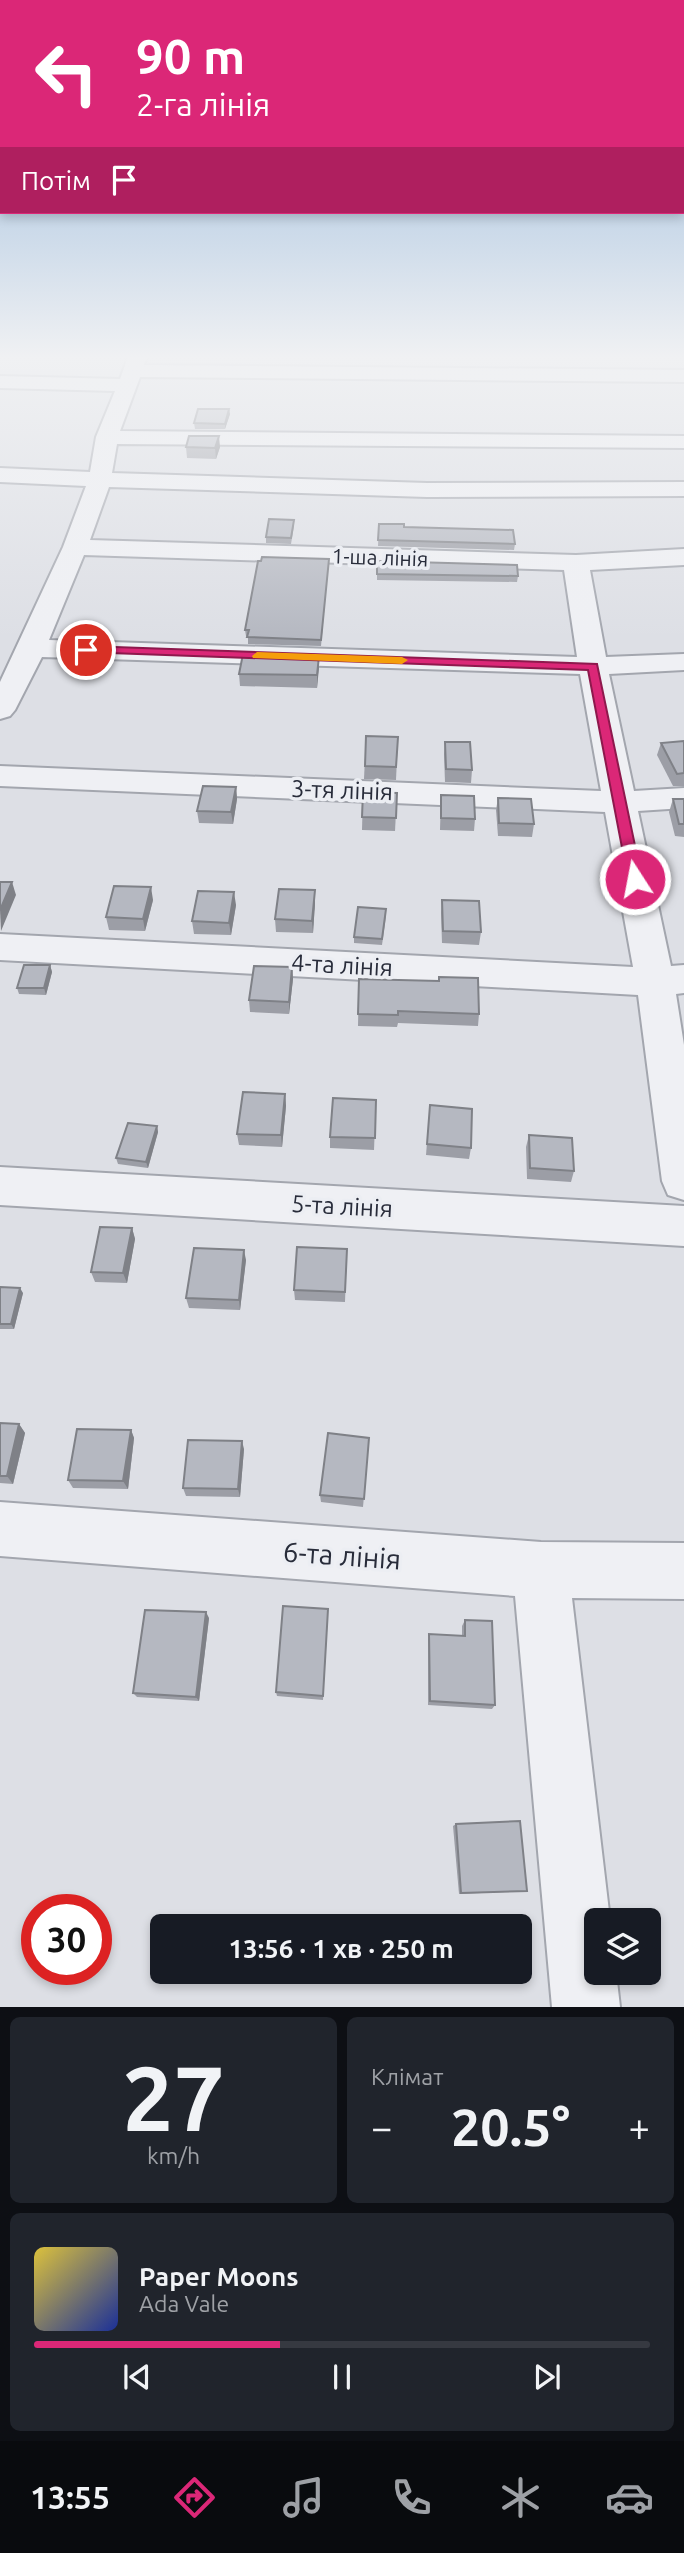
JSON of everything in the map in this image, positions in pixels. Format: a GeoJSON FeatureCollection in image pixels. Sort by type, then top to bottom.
{"type":"FeatureCollection","features":[{"type":"Feature","properties":{"kind":"street"},"geometry":{"type":"LineString","coordinates":[[0,710],[32,648],[75,547],[100,480],[105,451]]}},
{"type":"Feature","properties":{"kind":"street"},"geometry":{"type":"LineString","coordinates":[[0,475],[509,490],[684,489]]}},
{"type":"Feature","properties":{"kind":"street","name":"1-ша лінія"},"geometry":{"type":"LineString","coordinates":[[75,547],[576,563],[684,557]]}},
{"type":"Feature","properties":{"kind":"street"},"geometry":{"type":"LineString","coordinates":[[576,563],[593,666],[621,802],[669,981],[684,1181]]}},
{"type":"Feature","properties":{"kind":"street"},"geometry":{"type":"LineString","coordinates":[[32,648],[593,666],[684,662]]}},
{"type":"Feature","properties":{"kind":"street","name":"3-тя лінія"},"geometry":{"type":"LineString","coordinates":[[0,776],[621,802],[684,798]]}},
{"type":"Feature","properties":{"kind":"street","name":"4-та лінія"},"geometry":{"type":"LineString","coordinates":[[0,947],[669,981]]}},
{"type":"Feature","properties":{"kind":"street","name":"5-та лінія"},"geometry":{"type":"LineString","coordinates":[[0,1186],[684,1226]]}},
{"type":"Feature","properties":{"kind":"street","name":"6-та лінія"},"geometry":{"type":"LineString","coordinates":[[0,1529],[541,1570],[684,1571]]}},
{"type":"Feature","properties":{"kind":"street"},"geometry":{"type":"LineString","coordinates":[[541,1570],[586,2007]]}},
{"type":"Feature","properties":{"kind":"building"},"geometry":{"type":"Polygon","coordinates":[[[269,519],[294,520],[291,538],[266,537],[269,519]]]}},
{"type":"Feature","properties":{"kind":"building"},"geometry":{"type":"Polygon","coordinates":[[[379,524],[513,530],[515,544],[378,540],[379,524]]]}},
{"type":"Feature","properties":{"kind":"building"},"geometry":{"type":"Polygon","coordinates":[[[262,557],[329,559],[321,640],[247,637],[249,630],[245,630],[258,561],[261,561],[262,557]]]}},
{"type":"Feature","properties":{"kind":"building"},"geometry":{"type":"Polygon","coordinates":[[[377,561],[517,565],[518,576],[377,574],[377,561]]]}},
{"type":"Feature","properties":{"kind":"building"},"geometry":{"type":"Polygon","coordinates":[[[243,654],[319,656],[317,675],[239,674],[243,654]]]}},
{"type":"Feature","properties":{"kind":"building"},"geometry":{"type":"Polygon","coordinates":[[[366,736],[398,737],[396,767],[365,766],[366,736]]]}},
{"type":"Feature","properties":{"kind":"building"},"geometry":{"type":"Polygon","coordinates":[[[684,741],[684,773],[677,774],[661,743],[684,741]]]}},
{"type":"Feature","properties":{"kind":"building"},"geometry":{"type":"Polygon","coordinates":[[[445,742],[470,742],[472,770],[446,769],[445,742]]]}},
{"type":"Feature","properties":{"kind":"building"},"geometry":{"type":"Polygon","coordinates":[[[203,786],[236,787],[231,812],[197,811],[203,786]]]}},
{"type":"Feature","properties":{"kind":"building"},"geometry":{"type":"Polygon","coordinates":[[[363,792],[397,793],[396,818],[362,817],[363,792]]]}},
{"type":"Feature","properties":{"kind":"building"},"geometry":{"type":"Polygon","coordinates":[[[441,795],[474,796],[475,819],[441,818],[441,795]]]}},
{"type":"Feature","properties":{"kind":"building"},"geometry":{"type":"Polygon","coordinates":[[[498,798],[531,799],[534,824],[499,823],[498,798]]]}},
{"type":"Feature","properties":{"kind":"building"},"geometry":{"type":"Polygon","coordinates":[[[673,799],[684,799],[684,824],[679,824],[673,799]]]}},
{"type":"Feature","properties":{"kind":"building"},"geometry":{"type":"Polygon","coordinates":[[[0,882],[12,882],[0,910],[0,882]]]}},
{"type":"Feature","properties":{"kind":"building"},"geometry":{"type":"Polygon","coordinates":[[[114,886],[151,887],[143,919],[106,917],[114,886]]]}},
{"type":"Feature","properties":{"kind":"building"},"geometry":{"type":"Polygon","coordinates":[[[279,889],[315,890],[312,921],[275,919],[279,889]]]}},
{"type":"Feature","properties":{"kind":"building"},"geometry":{"type":"Polygon","coordinates":[[[198,891],[234,892],[229,923],[192,921],[198,891]]]}},
{"type":"Feature","properties":{"kind":"building"},"geometry":{"type":"Polygon","coordinates":[[[442,900],[479,901],[481,932],[443,931],[442,900]]]}},
{"type":"Feature","properties":{"kind":"building"},"geometry":{"type":"Polygon","coordinates":[[[358,907],[386,909],[382,939],[354,937],[358,907]]]}},
{"type":"Feature","properties":{"kind":"building"},"geometry":{"type":"Polygon","coordinates":[[[24,965],[50,965],[44,988],[17,988],[24,965]]]}},
{"type":"Feature","properties":{"kind":"building"},"geometry":{"type":"Polygon","coordinates":[[[254,966],[292,967],[289,1002],[249,1000],[254,966]]]}},
{"type":"Feature","properties":{"kind":"building"},"geometry":{"type":"Polygon","coordinates":[[[439,977],[478,978],[479,1014],[398,1011],[398,1015],[358,1014],[359,979],[439,981],[439,977]]]}},
{"type":"Feature","properties":{"kind":"building"},"geometry":{"type":"Polygon","coordinates":[[[243,1092],[285,1094],[281,1135],[237,1134],[243,1092]]]}},
{"type":"Feature","properties":{"kind":"building"},"geometry":{"type":"Polygon","coordinates":[[[333,1098],[376,1100],[375,1138],[330,1137],[333,1098]]]}},
{"type":"Feature","properties":{"kind":"building"},"geometry":{"type":"Polygon","coordinates":[[[430,1105],[472,1109],[471,1148],[427,1144],[430,1105]]]}},
{"type":"Feature","properties":{"kind":"building"},"geometry":{"type":"Polygon","coordinates":[[[128,1123],[157,1126],[146,1162],[116,1158],[128,1123]]]}},
{"type":"Feature","properties":{"kind":"building"},"geometry":{"type":"Polygon","coordinates":[[[529,1135],[572,1138],[574,1171],[530,1168],[529,1135]]]}},
{"type":"Feature","properties":{"kind":"building"},"geometry":{"type":"Polygon","coordinates":[[[100,1227],[132,1228],[123,1273],[91,1272],[100,1227]]]}},
{"type":"Feature","properties":{"kind":"building"},"geometry":{"type":"Polygon","coordinates":[[[297,1247],[347,1249],[345,1292],[294,1290],[297,1247]]]}},
{"type":"Feature","properties":{"kind":"building"},"geometry":{"type":"Polygon","coordinates":[[[194,1248],[244,1250],[239,1300],[186,1298],[194,1248]]]}},
{"type":"Feature","properties":{"kind":"building"},"geometry":{"type":"Polygon","coordinates":[[[0,1287],[20,1288],[11,1324],[0,1324],[0,1287]]]}},
{"type":"Feature","properties":{"kind":"building"},"geometry":{"type":"Polygon","coordinates":[[[0,1423],[19,1424],[7,1476],[0,1476],[0,1423]]]}},
{"type":"Feature","properties":{"kind":"building"},"geometry":{"type":"Polygon","coordinates":[[[77,1429],[131,1430],[123,1481],[68,1480],[77,1429]]]}},
{"type":"Feature","properties":{"kind":"building"},"geometry":{"type":"Polygon","coordinates":[[[328,1433],[369,1438],[364,1499],[320,1495],[328,1433]]]}},
{"type":"Feature","properties":{"kind":"building"},"geometry":{"type":"Polygon","coordinates":[[[188,1440],[242,1441],[238,1489],[183,1488],[188,1440]]]}},
{"type":"Feature","properties":{"kind":"building"},"geometry":{"type":"Polygon","coordinates":[[[283,1606],[328,1609],[323,1696],[276,1692],[283,1606]]]}},
{"type":"Feature","properties":{"kind":"building"},"geometry":{"type":"Polygon","coordinates":[[[145,1610],[206,1612],[196,1697],[133,1693],[145,1610]]]}},
{"type":"Feature","properties":{"kind":"building"},"geometry":{"type":"Polygon","coordinates":[[[465,1620],[492,1621],[495,1705],[430,1701],[429,1634],[465,1636],[465,1620]]]}},
{"type":"Feature","properties":{"kind":"building"},"geometry":{"type":"Polygon","coordinates":[[[520,1821],[527,1891],[461,1893],[456,1824],[520,1821]]]}},
{"type":"Feature","properties":{"kind":"slow traffic"},"geometry":{"type":"LineString","coordinates":[[257,656],[402,660]]}},
{"type":"Feature","properties":{"kind":"route"},"geometry":{"type":"LineString","coordinates":[[86,650],[593,666],[635,879]]}}]}
